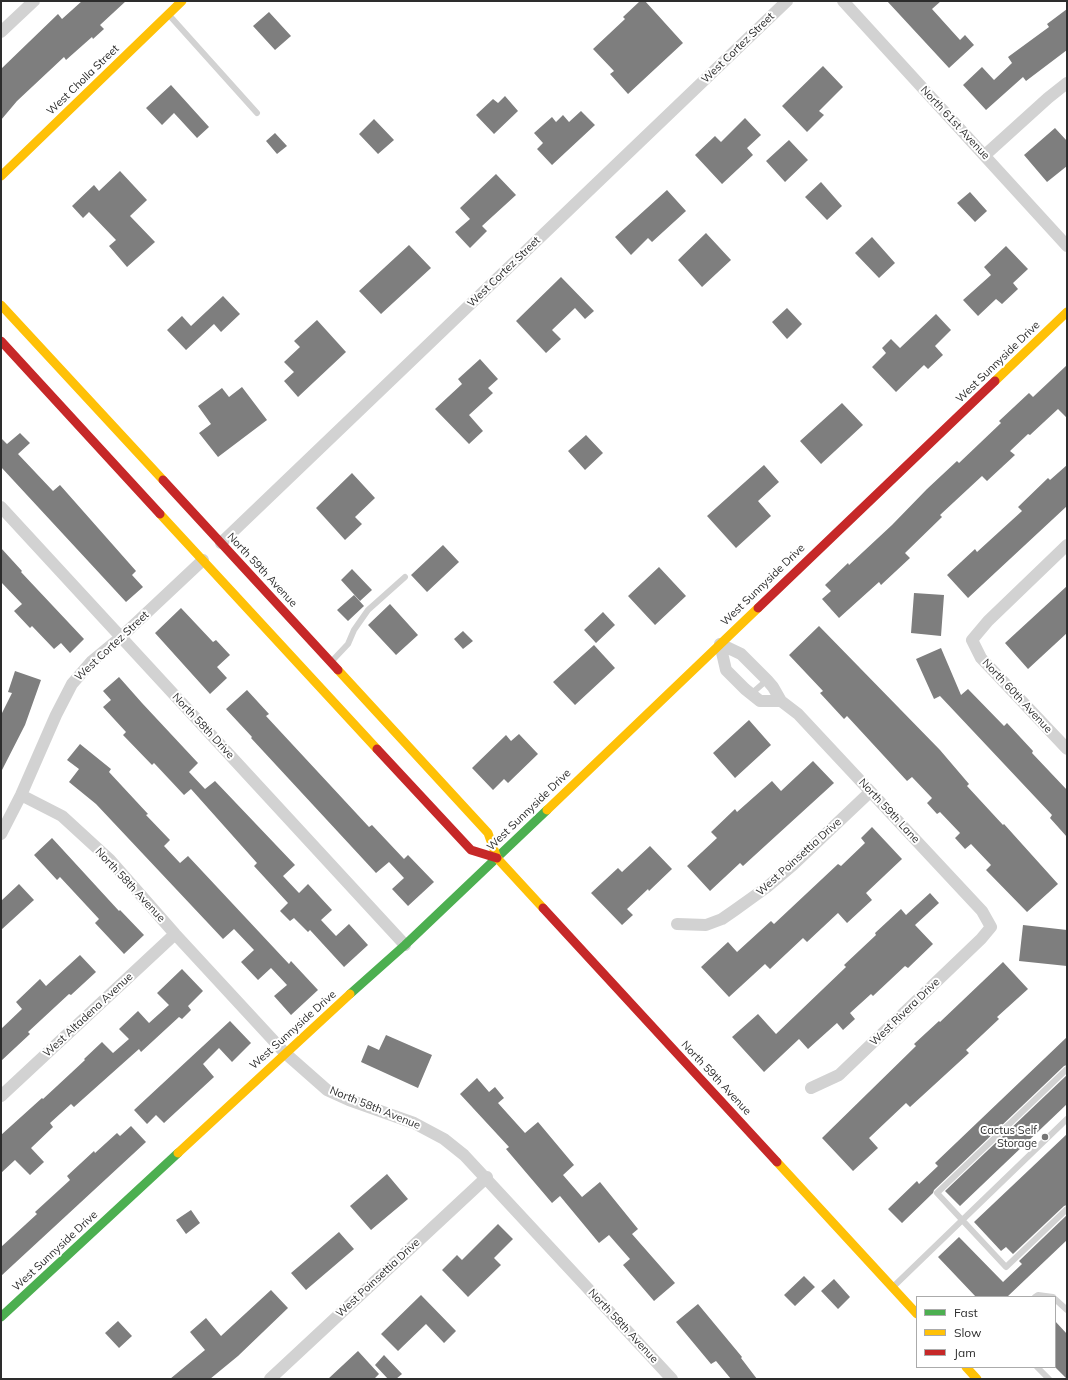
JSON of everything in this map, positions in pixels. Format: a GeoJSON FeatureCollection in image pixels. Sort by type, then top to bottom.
{"type":"FeatureCollection","features":[{"type":"Feature","properties":{"kind":"main road","name":"West Cholla Street"},"geometry":{"type":"LineString","coordinates":[[1,176],[182,1]]}},
{"type":"Feature","properties":{"kind":"main road","name":"North 59th Avenue"},"geometry":{"type":"LineString","coordinates":[[1,305],[488,833],[497,858],[916,1313]]}},
{"type":"Feature","properties":{"kind":"main road","name":"West Sunnyside Drive"},"geometry":{"type":"LineString","coordinates":[[1,1318],[285,1053],[405,945],[1067,312]]}},
{"type":"Feature","properties":{"kind":"main road"},"geometry":{"type":"LineString","coordinates":[[1,341],[470,850],[497,858]]}},
{"type":"Feature","properties":{"kind":"street"},"geometry":{"type":"LineString","coordinates":[[1,32],[34,1]]}},
{"type":"Feature","properties":{"kind":"street","name":"West Cortez Street"},"geometry":{"type":"LineString","coordinates":[[221,544],[787,1]]}},
{"type":"Feature","properties":{"kind":"street","name":"North 61st Avenue"},"geometry":{"type":"LineString","coordinates":[[843,1],[1067,246]]}},
{"type":"Feature","properties":{"kind":"street"},"geometry":{"type":"LineString","coordinates":[[985,155],[1042,103],[1067,83]]}},
{"type":"Feature","properties":{"kind":"street","name":"North 58th Drive"},"geometry":{"type":"LineString","coordinates":[[1,507],[405,945]]}},
{"type":"Feature","properties":{"kind":"street","name":"North 60th Avenue"},"geometry":{"type":"LineString","coordinates":[[1067,545],[988,621],[972,640],[981,658],[1067,749]]}},
{"type":"Feature","properties":{"kind":"street","name":"West Cortez Street"},"geometry":{"type":"LineString","coordinates":[[1,834],[21,795],[56,715],[72,684],[92,661],[121,638],[203,560]]}},
{"type":"Feature","properties":{"kind":"street"},"geometry":{"type":"LineString","coordinates":[[720,644],[726,670],[751,694],[760,701],[781,701]]}},
{"type":"Feature","properties":{"kind":"street","name":"North 59th Lane"},"geometry":{"type":"LineString","coordinates":[[720,644],[741,654],[767,680],[781,701],[798,714],[982,912],[991,927]]}},
{"type":"Feature","properties":{"kind":"street","name":"West Poinsettia Drive"},"geometry":{"type":"LineString","coordinates":[[677,924],[706,925],[722,919],[767,887],[793,865],[870,792]]}},
{"type":"Feature","properties":{"kind":"street","name":"North 58th Avenue"},"geometry":{"type":"LineString","coordinates":[[21,795],[62,816],[110,860],[175,934],[285,1053],[308,1074],[328,1090],[349,1100],[414,1123],[444,1139],[464,1154],[487,1177],[672,1379]]}},
{"type":"Feature","properties":{"kind":"street","name":"West Rivera Drive"},"geometry":{"type":"LineString","coordinates":[[812,1088],[839,1075],[981,939],[991,927]]}},
{"type":"Feature","properties":{"kind":"street","name":"West Altadena Avenue"},"geometry":{"type":"LineString","coordinates":[[1,1096],[175,934]]}},
{"type":"Feature","properties":{"kind":"street","name":"West Poinsettia Drive"},"geometry":{"type":"LineString","coordinates":[[270,1379],[487,1177]]}},
{"type":"Feature","properties":{"kind":"lane"},"geometry":{"type":"LineString","coordinates":[[168,14],[257,113]]}},
{"type":"Feature","properties":{"kind":"lane"},"geometry":{"type":"LineString","coordinates":[[331,662],[348,644],[354,630],[368,610],[405,577]]}},
{"type":"Feature","properties":{"kind":"lane"},"geometry":{"type":"LineString","coordinates":[[751,694],[767,680]]}},
{"type":"Feature","properties":{"kind":"lane"},"geometry":{"type":"LineString","coordinates":[[1067,1069],[936,1193],[1006,1267],[1067,1209]]}},
{"type":"Feature","properties":{"kind":"lane"},"geometry":{"type":"LineString","coordinates":[[892,1287],[1067,1119]]}},
{"type":"Feature","properties":{"kind":"lane"},"geometry":{"type":"LineString","coordinates":[[1056,1300],[1067,1310]]}},
{"type":"Feature","properties":{"kind":"lane"},"geometry":{"type":"LineString","coordinates":[[1038,1368],[1049,1379]]}},
{"type":"Feature","properties":{"kind":"building"},"geometry":{"type":"Polygon","coordinates":[[[82,1],[126,1],[100,25],[104,29],[93,39],[92,37],[66,60],[64,57],[17,101],[1,120],[1,69],[58,14],[62,19],[82,1]]]}},
{"type":"Feature","properties":{"kind":"building"},"geometry":{"type":"Polygon","coordinates":[[[640,1],[645,1],[683,43],[628,94],[610,74],[614,71],[593,49],[625,19],[623,17],[640,1]]]}},
{"type":"Feature","properties":{"kind":"building"},"geometry":{"type":"Polygon","coordinates":[[[887,1],[941,1],[932,9],[960,40],[965,35],[974,45],[949,68],[887,1]]]}},
{"type":"Feature","properties":{"kind":"building"},"geometry":{"type":"Polygon","coordinates":[[[1067,9],[1067,50],[1026,81],[1023,77],[986,110],[963,85],[982,67],[994,80],[1012,63],[1008,57],[1049,27],[1047,24],[1067,9]]]}},
{"type":"Feature","properties":{"kind":"building"},"geometry":{"type":"Polygon","coordinates":[[[269,12],[291,36],[275,50],[253,26],[269,12]]]}},
{"type":"Feature","properties":{"kind":"building"},"geometry":{"type":"Polygon","coordinates":[[[823,66],[843,87],[819,111],[824,115],[807,132],[782,106],[823,66]]]}},
{"type":"Feature","properties":{"kind":"building"},"geometry":{"type":"Polygon","coordinates":[[[171,85],[209,127],[197,138],[174,113],[162,125],[146,108],[171,85]]]}},
{"type":"Feature","properties":{"kind":"building"},"geometry":{"type":"Polygon","coordinates":[[[505,96],[518,111],[494,134],[476,115],[493,99],[498,103],[505,96]]]}},
{"type":"Feature","properties":{"kind":"building"},"geometry":{"type":"Polygon","coordinates":[[[581,111],[595,125],[552,165],[537,149],[543,143],[534,133],[552,117],[556,122],[563,115],[569,122],[581,111]]]}},
{"type":"Feature","properties":{"kind":"building"},"geometry":{"type":"Polygon","coordinates":[[[745,118],[761,135],[747,148],[753,155],[722,184],[695,155],[715,136],[721,142],[745,118]]]}},
{"type":"Feature","properties":{"kind":"building"},"geometry":{"type":"Polygon","coordinates":[[[374,119],[394,140],[378,154],[359,134],[374,119]]]}},
{"type":"Feature","properties":{"kind":"building"},"geometry":{"type":"Polygon","coordinates":[[[1055,128],[1067,141],[1067,166],[1047,182],[1024,155],[1055,128]]]}},
{"type":"Feature","properties":{"kind":"building"},"geometry":{"type":"Polygon","coordinates":[[[275,133],[287,146],[277,154],[266,141],[275,133]]]}},
{"type":"Feature","properties":{"kind":"building"},"geometry":{"type":"Polygon","coordinates":[[[789,140],[808,160],[785,182],[766,161],[789,140]]]}},
{"type":"Feature","properties":{"kind":"building"},"geometry":{"type":"Polygon","coordinates":[[[120,171],[147,200],[130,216],[155,242],[127,267],[109,246],[116,240],[89,212],[83,218],[72,206],[94,185],[99,191],[120,171]]]}},
{"type":"Feature","properties":{"kind":"building"},"geometry":{"type":"Polygon","coordinates":[[[496,174],[516,195],[482,226],[487,231],[470,248],[455,232],[470,219],[460,208],[496,174]]]}},
{"type":"Feature","properties":{"kind":"building"},"geometry":{"type":"Polygon","coordinates":[[[821,182],[842,206],[827,220],[805,197],[821,182]]]}},
{"type":"Feature","properties":{"kind":"building"},"geometry":{"type":"Polygon","coordinates":[[[667,190],[686,211],[652,242],[648,238],[631,255],[615,237],[667,190]]]}},
{"type":"Feature","properties":{"kind":"building"},"geometry":{"type":"Polygon","coordinates":[[[970,192],[987,211],[975,222],[957,203],[970,192]]]}},
{"type":"Feature","properties":{"kind":"building"},"geometry":{"type":"Polygon","coordinates":[[[706,233],[731,260],[702,287],[678,260],[706,233]]]}},
{"type":"Feature","properties":{"kind":"building"},"geometry":{"type":"Polygon","coordinates":[[[872,237],[895,263],[879,278],[855,253],[872,237]]]}},
{"type":"Feature","properties":{"kind":"building"},"geometry":{"type":"Polygon","coordinates":[[[409,245],[431,268],[381,314],[359,291],[409,245]]]}},
{"type":"Feature","properties":{"kind":"building"},"geometry":{"type":"Polygon","coordinates":[[[1006,246],[1028,269],[1013,283],[1018,289],[1002,304],[996,299],[978,316],[963,300],[991,275],[984,267],[1006,246]]]}},
{"type":"Feature","properties":{"kind":"building"},"geometry":{"type":"Polygon","coordinates":[[[561,277],[594,311],[585,319],[575,308],[552,330],[561,339],[546,353],[516,321],[561,277]]]}},
{"type":"Feature","properties":{"kind":"building"},"geometry":{"type":"Polygon","coordinates":[[[223,296],[240,314],[221,332],[214,324],[186,350],[167,330],[182,316],[191,326],[223,296]]]}},
{"type":"Feature","properties":{"kind":"building"},"geometry":{"type":"Polygon","coordinates":[[[787,308],[802,324],[787,339],[772,322],[787,308]]]}},
{"type":"Feature","properties":{"kind":"building"},"geometry":{"type":"Polygon","coordinates":[[[936,314],[951,330],[935,346],[943,355],[928,369],[924,365],[896,392],[872,367],[886,353],[882,348],[891,339],[900,348],[936,314]]]}},
{"type":"Feature","properties":{"kind":"building"},"geometry":{"type":"Polygon","coordinates":[[[317,320],[346,352],[298,397],[284,381],[294,372],[284,362],[300,347],[294,341],[317,320]]]}},
{"type":"Feature","properties":{"kind":"building"},"geometry":{"type":"Polygon","coordinates":[[[480,359],[498,379],[488,388],[493,393],[469,415],[483,431],[469,444],[435,409],[462,384],[458,379],[480,359]]]}},
{"type":"Feature","properties":{"kind":"building"},"geometry":{"type":"Polygon","coordinates":[[[1067,365],[1067,418],[1058,409],[1030,435],[1028,434],[1010,451],[1015,455],[987,481],[982,476],[940,515],[942,517],[905,553],[910,558],[881,585],[879,582],[839,618],[822,599],[831,591],[825,585],[892,525],[957,461],[959,463],[1001,423],[999,421],[1029,393],[1033,397],[1067,365]]]}},
{"type":"Feature","properties":{"kind":"building"},"geometry":{"type":"Polygon","coordinates":[[[242,387],[267,420],[218,457],[199,433],[211,424],[198,406],[222,388],[229,397],[242,387]]]}},
{"type":"Feature","properties":{"kind":"building"},"geometry":{"type":"Polygon","coordinates":[[[842,403],[863,425],[821,464],[800,441],[842,403]]]}},
{"type":"Feature","properties":{"kind":"building"},"geometry":{"type":"Polygon","coordinates":[[[20,433],[30,443],[18,454],[53,491],[60,485],[136,571],[132,575],[143,587],[126,602],[1,467],[1,438],[7,444],[20,433]]]}},
{"type":"Feature","properties":{"kind":"building"},"geometry":{"type":"Polygon","coordinates":[[[586,435],[603,453],[585,470],[568,451],[586,435]]]}},
{"type":"Feature","properties":{"kind":"building"},"geometry":{"type":"Polygon","coordinates":[[[764,465],[779,482],[758,501],[771,516],[736,548],[707,516],[764,465]]]}},
{"type":"Feature","properties":{"kind":"building"},"geometry":{"type":"Polygon","coordinates":[[[1067,465],[1067,506],[968,598],[947,575],[975,549],[977,552],[1022,511],[1018,507],[1048,478],[1050,480],[1067,465]]]}},
{"type":"Feature","properties":{"kind":"building"},"geometry":{"type":"Polygon","coordinates":[[[352,473],[375,498],[355,517],[362,524],[345,540],[316,508],[352,473]]]}},
{"type":"Feature","properties":{"kind":"building"},"geometry":{"type":"Polygon","coordinates":[[[443,545],[459,562],[427,592],[411,575],[443,545]]]}},
{"type":"Feature","properties":{"kind":"building"},"geometry":{"type":"Polygon","coordinates":[[[1,548],[22,571],[21,572],[84,639],[70,653],[61,643],[54,649],[32,626],[30,628],[14,611],[22,604],[1,582],[1,548]]]}},
{"type":"Feature","properties":{"kind":"building"},"geometry":{"type":"Polygon","coordinates":[[[659,567],[686,596],[655,625],[628,596],[659,567]]]}},
{"type":"Feature","properties":{"kind":"building"},"geometry":{"type":"Polygon","coordinates":[[[352,569],[372,590],[360,601],[341,580],[352,569]]]}},
{"type":"Feature","properties":{"kind":"building"},"geometry":{"type":"Polygon","coordinates":[[[1067,586],[1067,633],[1028,669],[1005,643],[1067,586]]]}},
{"type":"Feature","properties":{"kind":"building"},"geometry":{"type":"Polygon","coordinates":[[[914,593],[944,595],[941,636],[911,633],[914,593]]]}},
{"type":"Feature","properties":{"kind":"building"},"geometry":{"type":"Polygon","coordinates":[[[354,595],[364,606],[348,621],[337,610],[354,595]]]}},
{"type":"Feature","properties":{"kind":"building"},"geometry":{"type":"Polygon","coordinates":[[[390,604],[418,635],[396,655],[368,625],[390,604]]]}},
{"type":"Feature","properties":{"kind":"building"},"geometry":{"type":"Polygon","coordinates":[[[181,608],[213,642],[216,640],[230,655],[217,667],[227,678],[210,694],[155,633],[181,608]]]}},
{"type":"Feature","properties":{"kind":"building"},"geometry":{"type":"Polygon","coordinates":[[[603,612],[615,625],[596,643],[584,630],[603,612]]]}},
{"type":"Feature","properties":{"kind":"building"},"geometry":{"type":"Polygon","coordinates":[[[819,626],[940,750],[969,784],[967,786],[1003,825],[1004,824],[1058,884],[1027,912],[986,870],[991,865],[971,844],[965,849],[955,838],[960,833],[940,812],[937,814],[927,803],[932,798],[912,777],[907,781],[847,716],[844,719],[820,693],[823,691],[789,655],[819,626]]]}},
{"type":"Feature","properties":{"kind":"building"},"geometry":{"type":"Polygon","coordinates":[[[463,631],[473,641],[463,649],[454,639],[463,631]]]}},
{"type":"Feature","properties":{"kind":"building"},"geometry":{"type":"Polygon","coordinates":[[[594,645],[615,668],[575,705],[553,682],[594,645]]]}},
{"type":"Feature","properties":{"kind":"building"},"geometry":{"type":"Polygon","coordinates":[[[941,648],[961,695],[968,689],[1004,726],[1007,723],[1033,751],[1032,753],[1067,790],[1067,837],[1050,818],[1052,815],[940,696],[934,699],[916,659],[941,648]]]}},
{"type":"Feature","properties":{"kind":"building"},"geometry":{"type":"Polygon","coordinates":[[[15,671],[41,680],[25,725],[1,772],[1,715],[12,693],[8,692],[15,671]]]}},
{"type":"Feature","properties":{"kind":"building"},"geometry":{"type":"Polygon","coordinates":[[[119,677],[198,763],[189,772],[205,789],[215,781],[295,865],[283,876],[299,893],[308,884],[332,910],[321,920],[336,936],[349,924],[368,945],[344,967],[310,930],[308,932],[294,918],[290,921],[280,911],[288,903],[254,866],[257,863],[191,789],[184,795],[154,763],[152,765],[123,735],[126,732],[103,707],[111,700],[103,691],[119,677]]]}},
{"type":"Feature","properties":{"kind":"building"},"geometry":{"type":"Polygon","coordinates":[[[247,690],[269,714],[266,716],[369,827],[372,825],[404,859],[408,855],[434,882],[408,906],[392,889],[404,878],[389,862],[376,873],[226,709],[247,690]]]}},
{"type":"Feature","properties":{"kind":"building"},"geometry":{"type":"Polygon","coordinates":[[[749,720],[771,745],[735,778],[713,753],[749,720]]]}},
{"type":"Feature","properties":{"kind":"building"},"geometry":{"type":"Polygon","coordinates":[[[519,734],[538,754],[508,783],[504,779],[493,790],[472,768],[506,735],[511,741],[519,734]]]}},
{"type":"Feature","properties":{"kind":"building"},"geometry":{"type":"Polygon","coordinates":[[[80,744],[111,769],[109,772],[170,840],[164,846],[180,863],[188,856],[289,964],[291,961],[318,990],[291,1015],[274,996],[287,985],[271,968],[258,980],[241,962],[254,950],[234,929],[223,939],[96,804],[69,782],[79,769],[67,760],[80,744]]]}},
{"type":"Feature","properties":{"kind":"building"},"geometry":{"type":"Polygon","coordinates":[[[813,761],[834,783],[743,866],[740,863],[710,891],[687,866],[717,838],[711,832],[735,809],[737,812],[772,781],[781,791],[813,761]]]}},
{"type":"Feature","properties":{"kind":"building"},"geometry":{"type":"Polygon","coordinates":[[[872,827],[902,859],[866,893],[872,900],[847,923],[838,913],[807,942],[803,938],[770,969],[765,964],[729,997],[701,967],[728,942],[737,952],[771,921],[774,924],[838,864],[841,866],[865,843],[861,838],[872,827]]]}},
{"type":"Feature","properties":{"kind":"building"},"geometry":{"type":"Polygon","coordinates":[[[52,838],[119,911],[120,910],[144,935],[124,954],[95,923],[99,919],[60,877],[57,880],[34,855],[52,838]]]}},
{"type":"Feature","properties":{"kind":"building"},"geometry":{"type":"Polygon","coordinates":[[[650,846],[672,869],[627,909],[633,915],[622,925],[591,893],[618,868],[622,872],[650,846]]]}},
{"type":"Feature","properties":{"kind":"building"},"geometry":{"type":"Polygon","coordinates":[[[19,884],[34,900],[1,930],[1,901],[19,884]]]}},
{"type":"Feature","properties":{"kind":"building"},"geometry":{"type":"Polygon","coordinates":[[[930,893],[939,903],[915,925],[933,944],[908,968],[905,966],[873,996],[871,994],[850,1013],[855,1019],[843,1030],[837,1023],[808,1049],[799,1039],[764,1072],[732,1037],[758,1014],[776,1034],[846,967],[844,965],[901,909],[906,915],[930,893]]]}},
{"type":"Feature","properties":{"kind":"building"},"geometry":{"type":"Polygon","coordinates":[[[1023,925],[1067,930],[1067,966],[1019,961],[1023,925]]]}},
{"type":"Feature","properties":{"kind":"building"},"geometry":{"type":"Polygon","coordinates":[[[80,955],[96,972],[71,995],[69,994],[28,1032],[30,1034],[1,1061],[1,1029],[22,1009],[16,1002],[40,979],[46,986],[80,955]]]}},
{"type":"Feature","properties":{"kind":"building"},"geometry":{"type":"Polygon","coordinates":[[[1003,962],[1028,989],[997,1017],[999,1019],[966,1050],[969,1053],[910,1107],[906,1103],[869,1138],[878,1148],[853,1171],[822,1138],[916,1046],[914,1044],[939,1021],[940,1022],[1003,962]]]}},
{"type":"Feature","properties":{"kind":"building"},"geometry":{"type":"Polygon","coordinates":[[[182,969],[203,991],[188,1006],[191,1010],[182,1019],[179,1017],[141,1052],[139,1049],[74,1107],[71,1104],[50,1123],[53,1127],[31,1148],[44,1162],[30,1175],[15,1160],[1,1173],[1,1135],[42,1098],[43,1099],[102,1042],[113,1053],[129,1039],[119,1029],[138,1011],[149,1023],[169,1005],[157,993],[182,969]]]}},
{"type":"Feature","properties":{"kind":"building"},"geometry":{"type":"Polygon","coordinates":[[[230,1021],[251,1043],[232,1062],[219,1048],[203,1064],[214,1077],[164,1123],[156,1115],[147,1124],[134,1110],[230,1021]]]}},
{"type":"Feature","properties":{"kind":"building"},"geometry":{"type":"Polygon","coordinates":[[[386,1035],[432,1055],[418,1088],[361,1062],[368,1045],[379,1050],[386,1035]]]}},
{"type":"Feature","properties":{"kind":"building"},"geometry":{"type":"Polygon","coordinates":[[[1067,1037],[1067,1065],[1064,1066],[934,1190],[933,1193],[902,1223],[888,1209],[917,1181],[919,1184],[938,1166],[935,1163],[1067,1037]]]}},
{"type":"Feature","properties":{"kind":"building"},"geometry":{"type":"Polygon","coordinates":[[[1067,1075],[1067,1104],[960,1206],[945,1191],[1067,1075]]]}},
{"type":"Feature","properties":{"kind":"building"},"geometry":{"type":"Polygon","coordinates":[[[477,1078],[489,1092],[495,1087],[504,1098],[498,1103],[525,1133],[538,1122],[574,1165],[563,1175],[582,1197],[600,1182],[638,1229],[632,1234],[675,1283],[654,1301],[623,1265],[630,1259],[609,1235],[599,1243],[560,1196],[552,1203],[506,1149],[509,1147],[460,1094],[477,1078]]]}},
{"type":"Feature","properties":{"kind":"building"},"geometry":{"type":"Polygon","coordinates":[[[131,1126],[146,1142],[1,1276],[1,1247],[37,1214],[35,1212],[70,1180],[67,1176],[94,1151],[95,1153],[117,1133],[120,1136],[131,1126]]]}},
{"type":"Feature","properties":{"kind":"building"},"geometry":{"type":"Polygon","coordinates":[[[1067,1134],[1067,1205],[1064,1206],[1013,1254],[1006,1247],[1001,1251],[974,1222],[1067,1134]]]}},
{"type":"Feature","properties":{"kind":"building"},"geometry":{"type":"Polygon","coordinates":[[[387,1174],[408,1199],[371,1230],[350,1206],[387,1174]]]}},
{"type":"Feature","properties":{"kind":"building"},"geometry":{"type":"Polygon","coordinates":[[[191,1210],[200,1223],[186,1234],[176,1220],[191,1210]]]}},
{"type":"Feature","properties":{"kind":"building"},"geometry":{"type":"Polygon","coordinates":[[[1067,1215],[1067,1240],[1008,1296],[975,1296],[938,1257],[959,1237],[1003,1282],[1022,1264],[1019,1261],[1067,1215]]]}},
{"type":"Feature","properties":{"kind":"building"},"geometry":{"type":"Polygon","coordinates":[[[498,1224],[513,1239],[494,1258],[501,1265],[468,1297],[442,1270],[457,1255],[462,1260],[498,1224]]]}},
{"type":"Feature","properties":{"kind":"building"},"geometry":{"type":"Polygon","coordinates":[[[339,1232],[354,1249],[306,1290],[291,1273],[339,1232]]]}},
{"type":"Feature","properties":{"kind":"building"},"geometry":{"type":"Polygon","coordinates":[[[804,1276],[815,1287],[795,1306],[784,1295],[804,1276]]]}},
{"type":"Feature","properties":{"kind":"building"},"geometry":{"type":"Polygon","coordinates":[[[834,1279],[850,1297],[838,1309],[821,1291],[834,1279]]]}},
{"type":"Feature","properties":{"kind":"building"},"geometry":{"type":"Polygon","coordinates":[[[271,1290],[288,1308],[238,1356],[210,1379],[170,1379],[205,1350],[190,1332],[206,1318],[221,1336],[271,1290]]]}},
{"type":"Feature","properties":{"kind":"building"},"geometry":{"type":"Polygon","coordinates":[[[421,1295],[456,1331],[444,1343],[426,1324],[398,1351],[381,1334],[421,1295]]]}},
{"type":"Feature","properties":{"kind":"building"},"geometry":{"type":"Polygon","coordinates":[[[698,1304],[742,1357],[741,1358],[757,1379],[731,1379],[716,1361],[711,1364],[676,1322],[698,1304]]]}},
{"type":"Feature","properties":{"kind":"building"},"geometry":{"type":"Polygon","coordinates":[[[118,1321],[132,1336],[119,1348],[105,1333],[118,1321]]]}},
{"type":"Feature","properties":{"kind":"building"},"geometry":{"type":"Polygon","coordinates":[[[1056,1322],[1067,1334],[1067,1379],[1056,1368],[1056,1322]]]}},
{"type":"Feature","properties":{"kind":"building"},"geometry":{"type":"Polygon","coordinates":[[[358,1351],[379,1374],[374,1379],[328,1379],[358,1351]]]}},
{"type":"Feature","properties":{"kind":"building"},"geometry":{"type":"Polygon","coordinates":[[[384,1355],[402,1374],[396,1379],[388,1379],[375,1365],[384,1355]]]}},
{"type":"Feature","properties":{"kind":"traffic: fast"},"geometry":{"type":"LineString","coordinates":[[350,994],[405,945],[547,810]]}},
{"type":"Feature","properties":{"kind":"traffic: fast"},"geometry":{"type":"LineString","coordinates":[[1,1317],[178,1153]]}},
{"type":"Feature","properties":{"kind":"traffic: slow"},"geometry":{"type":"LineString","coordinates":[[1,176],[182,1]]}},
{"type":"Feature","properties":{"kind":"traffic: slow"},"geometry":{"type":"LineString","coordinates":[[1,305],[163,480]]}},
{"type":"Feature","properties":{"kind":"traffic: slow"},"geometry":{"type":"LineString","coordinates":[[995,381],[1067,312]]}},
{"type":"Feature","properties":{"kind":"traffic: slow"},"geometry":{"type":"LineString","coordinates":[[160,514],[377,749]]}},
{"type":"Feature","properties":{"kind":"traffic: slow"},"geometry":{"type":"LineString","coordinates":[[547,810],[758,608]]}},
{"type":"Feature","properties":{"kind":"traffic: slow"},"geometry":{"type":"LineString","coordinates":[[338,670],[488,833],[497,858],[543,908]]}},
{"type":"Feature","properties":{"kind":"traffic: slow"},"geometry":{"type":"LineString","coordinates":[[178,1153],[350,994]]}},
{"type":"Feature","properties":{"kind":"traffic: slow"},"geometry":{"type":"LineString","coordinates":[[777,1162],[916,1313]]}},
{"type":"Feature","properties":{"kind":"traffic: slow"},"geometry":{"type":"LineString","coordinates":[[967,1368],[977,1379]]}},
{"type":"Feature","properties":{"kind":"traffic: jam"},"geometry":{"type":"LineString","coordinates":[[1,341],[160,514]]}},
{"type":"Feature","properties":{"kind":"traffic: jam"},"geometry":{"type":"LineString","coordinates":[[758,608],[995,381]]}},
{"type":"Feature","properties":{"kind":"traffic: jam"},"geometry":{"type":"LineString","coordinates":[[163,480],[338,670]]}},
{"type":"Feature","properties":{"kind":"traffic: jam"},"geometry":{"type":"LineString","coordinates":[[377,749],[471,850],[497,858]]}},
{"type":"Feature","properties":{"kind":"traffic: jam"},"geometry":{"type":"LineString","coordinates":[[543,908],[777,1162]]}},
{"type":"Feature","properties":{"kind":"place","name":"Cactus Self Storage"},"geometry":{"type":"Point","coordinates":[1045,1137]}}]}
